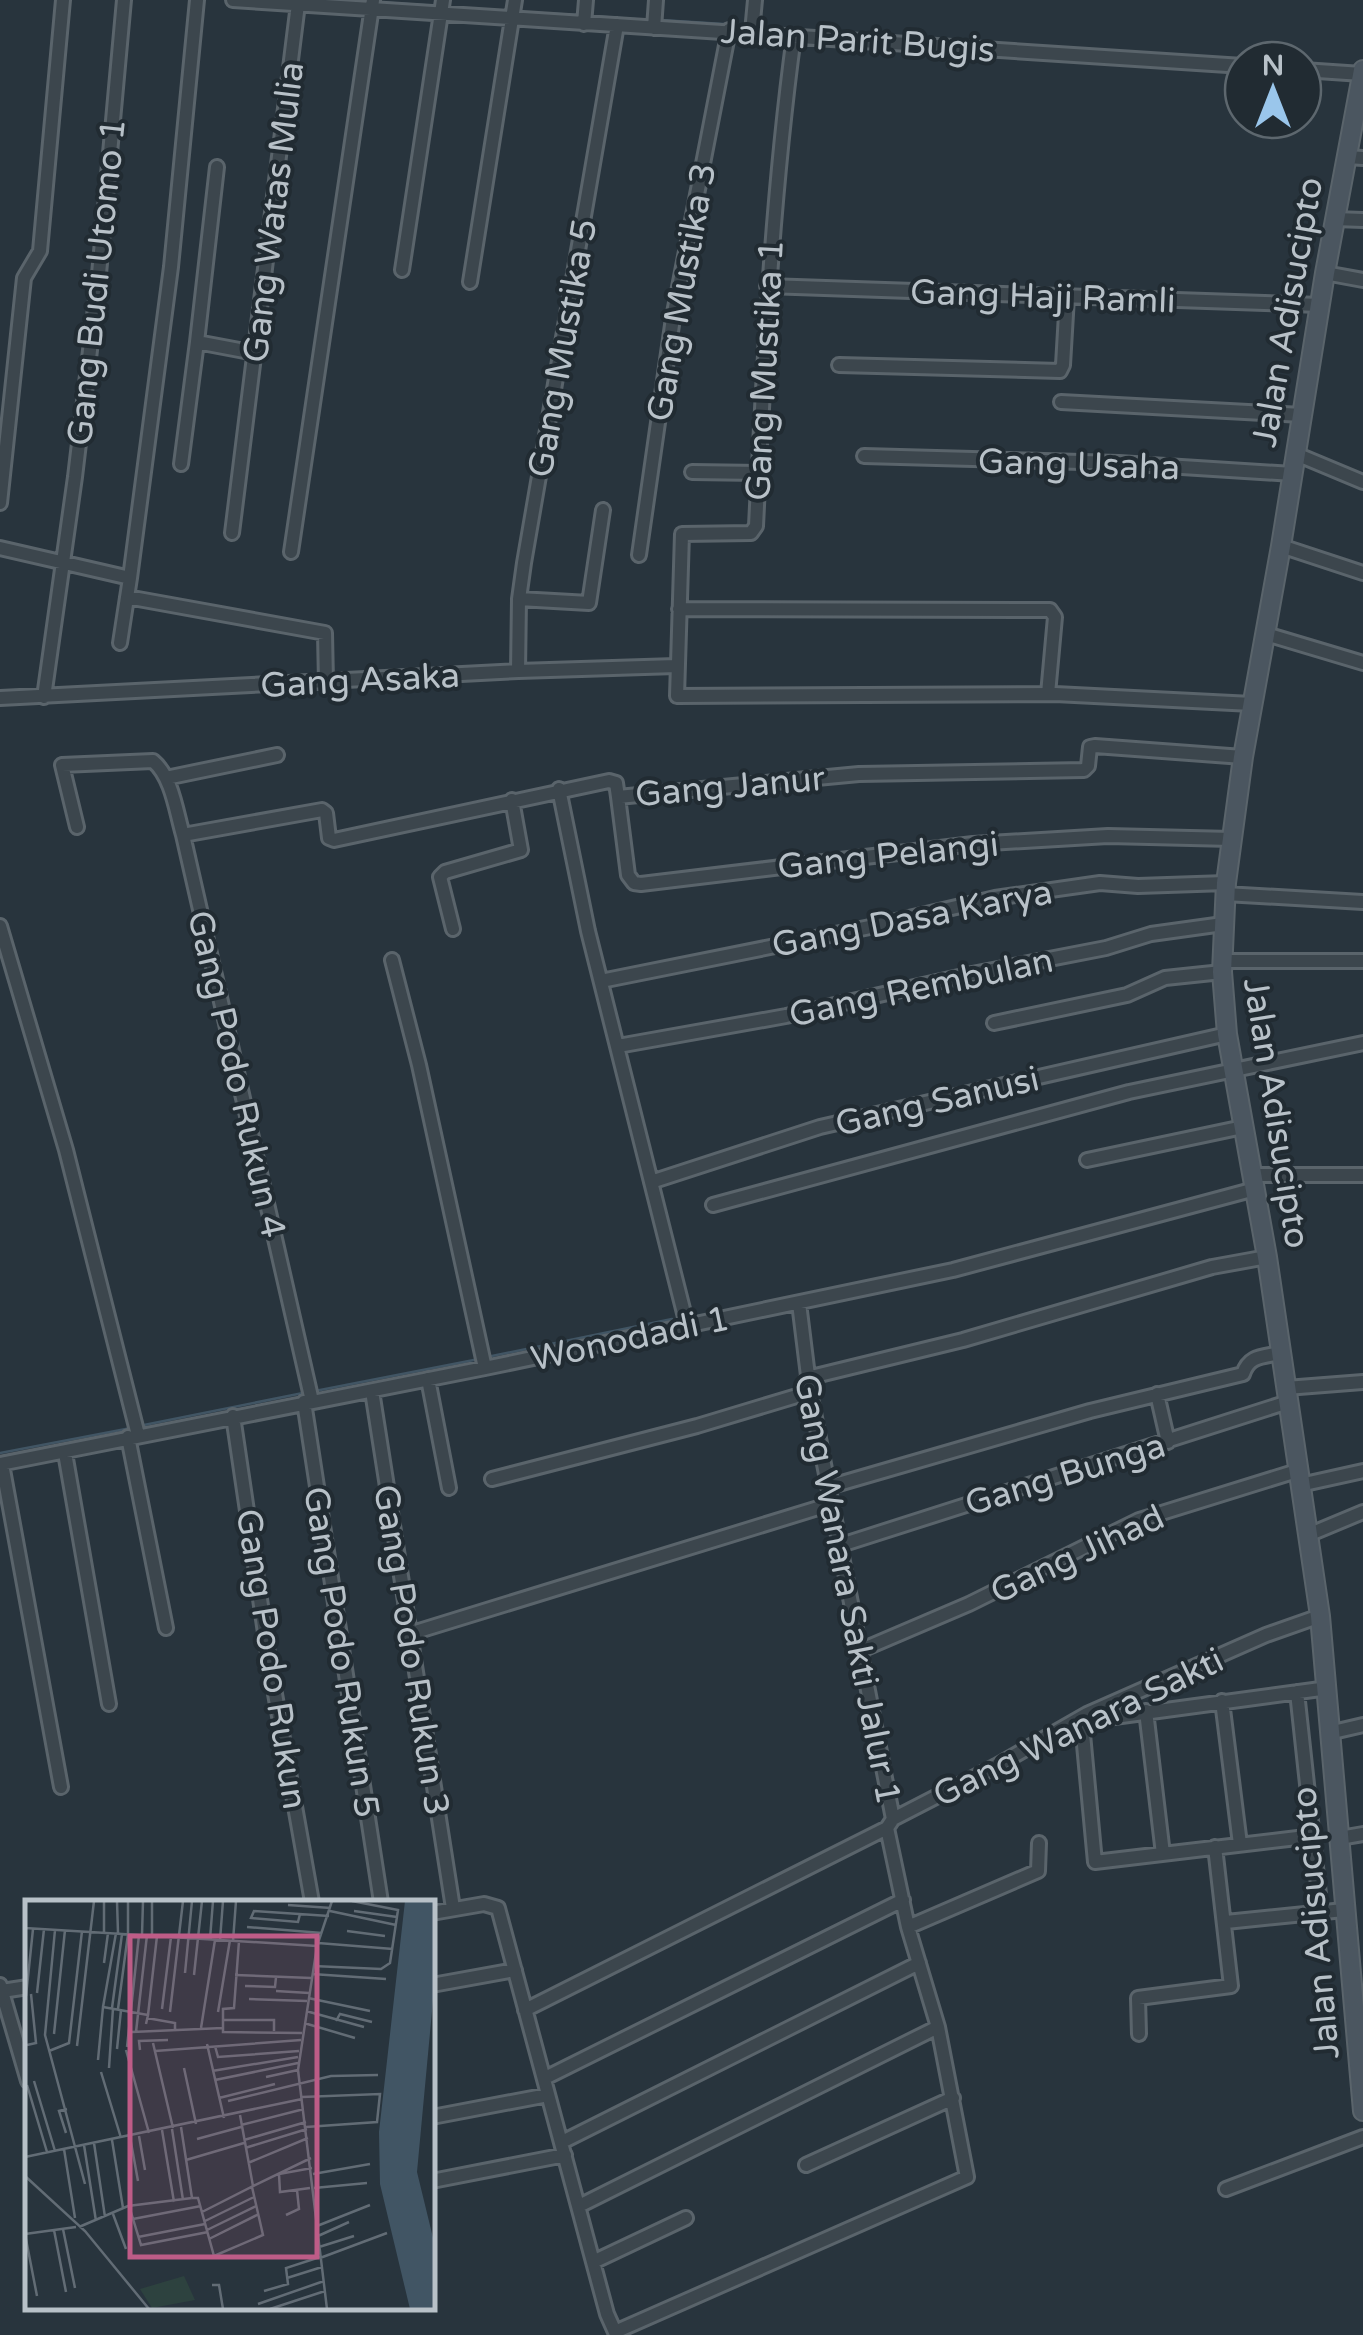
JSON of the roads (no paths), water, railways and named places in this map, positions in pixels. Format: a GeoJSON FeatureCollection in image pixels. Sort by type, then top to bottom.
{"type":"FeatureCollection","features":[{"type":"Feature","properties":{"kind":"main road","name":"Jalan Adisucipto"},"geometry":{"type":"LineString","coordinates":[[1362,72],[1355,158],[1335,219],[1243,757],[1225,888],[1222,967],[1227,1034],[1267,1257],[1320,1616],[1363,2111]]}},
{"type":"Feature","properties":{"kind":"street"},"geometry":{"type":"LineString","coordinates":[[0,502],[24,278],[40,251],[63,0]]}},
{"type":"Feature","properties":{"kind":"street","name":"Gang Budi Utomo 1"},"geometry":{"type":"LineString","coordinates":[[44,697],[100,274],[124,0]]}},
{"type":"Feature","properties":{"kind":"street"},"geometry":{"type":"LineString","coordinates":[[120,642],[171,267],[197,0]]}},
{"type":"Feature","properties":{"kind":"street","name":"Jalan Parit Bugis"},"geometry":{"type":"LineString","coordinates":[[233,0],[585,14],[617,25],[655,17],[794,36],[1223,65]]}},
{"type":"Feature","properties":{"kind":"street"},"geometry":{"type":"LineString","coordinates":[[752,32],[755,0]]}},
{"type":"Feature","properties":{"kind":"street","name":"Gang Watas Mulia"},"geometry":{"type":"LineString","coordinates":[[232,533],[298,4]]}},
{"type":"Feature","properties":{"kind":"street"},"geometry":{"type":"LineString","coordinates":[[290,552],[372,6]]}},
{"type":"Feature","properties":{"kind":"street"},"geometry":{"type":"LineString","coordinates":[[402,270],[443,7]]}},
{"type":"Feature","properties":{"kind":"street"},"geometry":{"type":"LineString","coordinates":[[470,282],[514,11]]}},
{"type":"Feature","properties":{"kind":"street","name":"Gang Mustika 5"},"geometry":{"type":"LineString","coordinates":[[518,671],[519,600],[617,25]]}},
{"type":"Feature","properties":{"kind":"street","name":"Gang Mustika 3"},"geometry":{"type":"LineString","coordinates":[[640,555],[673,318],[729,30]]}},
{"type":"Feature","properties":{"kind":"street","name":"Gang Mustika 1"},"geometry":{"type":"LineString","coordinates":[[794,36],[778,156],[767,286],[756,526],[751,533],[682,534],[677,694],[682,698],[1048,694]]}},
{"type":"Feature","properties":{"kind":"street"},"geometry":{"type":"LineString","coordinates":[[1323,71],[1362,72]]}},
{"type":"Feature","properties":{"kind":"street"},"geometry":{"type":"LineString","coordinates":[[181,464],[217,167]]}},
{"type":"Feature","properties":{"kind":"street"},"geometry":{"type":"LineString","coordinates":[[1335,219],[1363,220]]}},
{"type":"Feature","properties":{"kind":"street"},"geometry":{"type":"LineString","coordinates":[[1325,273],[1363,280]]}},
{"type":"Feature","properties":{"kind":"street","name":"Gang Haji Ramli"},"geometry":{"type":"LineString","coordinates":[[767,286],[1320,305]]}},
{"type":"Feature","properties":{"kind":"street"},"geometry":{"type":"LineString","coordinates":[[839,364],[1060,371],[1066,296]]}},
{"type":"Feature","properties":{"kind":"street"},"geometry":{"type":"LineString","coordinates":[[197,342],[255,353]]}},
{"type":"Feature","properties":{"kind":"street"},"geometry":{"type":"LineString","coordinates":[[1061,402],[1302,415]]}},
{"type":"Feature","properties":{"kind":"street"},"geometry":{"type":"LineString","coordinates":[[1296,454],[1363,482]]}},
{"type":"Feature","properties":{"kind":"street","name":"Gang Usaha"},"geometry":{"type":"LineString","coordinates":[[864,456],[1119,463],[1293,474]]}},
{"type":"Feature","properties":{"kind":"street"},"geometry":{"type":"LineString","coordinates":[[692,472],[759,473]]}},
{"type":"Feature","properties":{"kind":"street"},"geometry":{"type":"LineString","coordinates":[[519,600],[589,604],[602,510]]}},
{"type":"Feature","properties":{"kind":"street"},"geometry":{"type":"LineString","coordinates":[[1282,546],[1363,572]]}},
{"type":"Feature","properties":{"kind":"street"},"geometry":{"type":"LineString","coordinates":[[0,548],[130,578]]}},
{"type":"Feature","properties":{"kind":"street"},"geometry":{"type":"LineString","coordinates":[[128,597],[325,633],[326,682]]}},
{"type":"Feature","properties":{"kind":"street"},"geometry":{"type":"LineString","coordinates":[[679,609],[1046,609],[1055,617],[1048,694],[1252,704]]}},
{"type":"Feature","properties":{"kind":"street"},"geometry":{"type":"LineString","coordinates":[[1266,634],[1363,663]]}},
{"type":"Feature","properties":{"kind":"street","name":"Gang Asaka"},"geometry":{"type":"LineString","coordinates":[[0,698],[676,666]]}},
{"type":"Feature","properties":{"kind":"street","name":"Gang Janur"},"geometry":{"type":"LineString","coordinates":[[182,835],[322,810],[326,813],[329,838],[334,840],[560,789],[613,782],[618,797],[859,774],[1084,770],[1090,747],[1095,746],[1243,757]]}},
{"type":"Feature","properties":{"kind":"street"},"geometry":{"type":"LineString","coordinates":[[76,827],[62,765],[153,761],[166,778],[277,755]]}},
{"type":"Feature","properties":{"kind":"street","name":"Gang Podo Rukun 4"},"geometry":{"type":"LineString","coordinates":[[166,778],[306,1370],[310,1401]]}},
{"type":"Feature","properties":{"kind":"street"},"geometry":{"type":"LineString","coordinates":[[560,789],[601,981],[687,1325]]}},
{"type":"Feature","properties":{"kind":"street","name":"Gang Pelangi"},"geometry":{"type":"LineString","coordinates":[[618,797],[628,875],[640,884],[973,844],[1108,836],[1232,839]]}},
{"type":"Feature","properties":{"kind":"street"},"geometry":{"type":"LineString","coordinates":[[453,929],[440,878],[445,872],[522,850],[512,800]]}},
{"type":"Feature","properties":{"kind":"street","name":"Gang Dasa Karya"},"geometry":{"type":"LineString","coordinates":[[601,981],[995,898],[1100,883],[1225,888],[1363,902]]}},
{"type":"Feature","properties":{"kind":"street","name":"Gang Rembulan"},"geometry":{"type":"LineString","coordinates":[[618,1046],[786,1016],[1106,948],[1151,934],[1223,924]]}},
{"type":"Feature","properties":{"kind":"street"},"geometry":{"type":"LineString","coordinates":[[0,926],[66,1150],[131,1406],[166,1628]]}},
{"type":"Feature","properties":{"kind":"street"},"geometry":{"type":"LineString","coordinates":[[392,960],[485,1368]]}},
{"type":"Feature","properties":{"kind":"street"},"geometry":{"type":"LineString","coordinates":[[994,1024],[1127,995],[1165,978],[1222,967],[1363,961]]}},
{"type":"Feature","properties":{"kind":"street","name":"Gang Sanusi"},"geometry":{"type":"LineString","coordinates":[[651,1182],[820,1128],[1227,1034]]}},
{"type":"Feature","properties":{"kind":"street"},"geometry":{"type":"LineString","coordinates":[[713,1205],[1129,1092],[1363,1044]]}},
{"type":"Feature","properties":{"kind":"street"},"geometry":{"type":"LineString","coordinates":[[1088,1160],[1243,1126]]}},
{"type":"Feature","properties":{"kind":"street","name":"Wonodadi 1"},"geometry":{"type":"LineString","coordinates":[[1,1464],[953,1270],[1254,1182],[1363,1175]]}},
{"type":"Feature","properties":{"kind":"street"},"geometry":{"type":"LineString","coordinates":[[492,1479],[714,1421],[808,1385],[1212,1267],[1267,1257]]}},
{"type":"Feature","properties":{"kind":"street","name":"Gang Wanara Sakti Jalur 1"},"geometry":{"type":"LineString","coordinates":[[525,2010],[890,1824],[841,1545],[808,1385],[799,1303]]}},
{"type":"Feature","properties":{"kind":"street"},"geometry":{"type":"LineString","coordinates":[[828,1487],[1158,1394],[1243,1374],[1253,1358],[1280,1353]]}},
{"type":"Feature","properties":{"kind":"street"},"geometry":{"type":"LineString","coordinates":[[428,1379],[450,1488]]}},
{"type":"Feature","properties":{"kind":"street","name":"Gang Bunga"},"geometry":{"type":"LineString","coordinates":[[841,1545],[1168,1442],[1287,1395],[1363,1382]]}},
{"type":"Feature","properties":{"kind":"street","name":"Gang Podo Rukun 3"},"geometry":{"type":"LineString","coordinates":[[372,1391],[453,1908]]}},
{"type":"Feature","properties":{"kind":"street"},"geometry":{"type":"LineString","coordinates":[[1158,1394],[1168,1442]]}},
{"type":"Feature","properties":{"kind":"street","name":"Gang Podo Rukun 5"},"geometry":{"type":"LineString","coordinates":[[310,1401],[381,1900]]}},
{"type":"Feature","properties":{"kind":"street","name":"Gang Podo Rukun"},"geometry":{"type":"LineString","coordinates":[[233,1416],[269,1660],[312,1900]]}},
{"type":"Feature","properties":{"kind":"street"},"geometry":{"type":"LineString","coordinates":[[65,1453],[109,1704]]}},
{"type":"Feature","properties":{"kind":"street"},"geometry":{"type":"LineString","coordinates":[[1,1464],[61,1787]]}},
{"type":"Feature","properties":{"kind":"street","name":"Gang Jihad"},"geometry":{"type":"LineString","coordinates":[[858,1652],[969,1604],[1140,1520],[1300,1477],[1363,1470]]}},
{"type":"Feature","properties":{"kind":"street"},"geometry":{"type":"LineString","coordinates":[[409,1634],[831,1504]]}},
{"type":"Feature","properties":{"kind":"street"},"geometry":{"type":"LineString","coordinates":[[1308,1535],[1363,1512]]}},
{"type":"Feature","properties":{"kind":"street","name":"Gang Wanara Sakti"},"geometry":{"type":"LineString","coordinates":[[890,1824],[1087,1714],[1266,1635],[1320,1616]]}},
{"type":"Feature","properties":{"kind":"street"},"geometry":{"type":"LineString","coordinates":[[1314,1836],[1093,1860],[1084,1728],[1088,1721],[1146,1711],[1328,1688]]}},
{"type":"Feature","properties":{"kind":"street"},"geometry":{"type":"LineString","coordinates":[[1298,1692],[1321,1912]]}},
{"type":"Feature","properties":{"kind":"street"},"geometry":{"type":"LineString","coordinates":[[1222,1700],[1240,1844]]}},
{"type":"Feature","properties":{"kind":"street"},"geometry":{"type":"LineString","coordinates":[[1146,1711],[1163,1854]]}},
{"type":"Feature","properties":{"kind":"street"},"geometry":{"type":"LineString","coordinates":[[1333,1732],[1363,1725]]}},
{"type":"Feature","properties":{"kind":"street"},"geometry":{"type":"LineString","coordinates":[[435,1912],[484,1904],[498,1908],[615,2332],[965,2178],[967,2169],[938,2027],[908,1927],[890,1824]]}},
{"type":"Feature","properties":{"kind":"street"},"geometry":{"type":"LineString","coordinates":[[1340,1838],[1363,1834]]}},
{"type":"Feature","properties":{"kind":"street"},"geometry":{"type":"LineString","coordinates":[[908,1927],[1038,1871],[1040,1843]]}},
{"type":"Feature","properties":{"kind":"street"},"geometry":{"type":"LineString","coordinates":[[1138,2034],[1138,1998],[1229,1988],[1226,1922],[1216,1846]]}},
{"type":"Feature","properties":{"kind":"street"},"geometry":{"type":"LineString","coordinates":[[544,2078],[903,1900]]}},
{"type":"Feature","properties":{"kind":"street"},"geometry":{"type":"LineString","coordinates":[[1226,1922],[1344,1910]]}},
{"type":"Feature","properties":{"kind":"street"},"geometry":{"type":"LineString","coordinates":[[435,2180],[564,2148],[919,1963]]}},
{"type":"Feature","properties":{"kind":"street"},"geometry":{"type":"LineString","coordinates":[[435,1984],[514,1970]]}},
{"type":"Feature","properties":{"kind":"street"},"geometry":{"type":"LineString","coordinates":[[1,1988],[25,2061]]}},
{"type":"Feature","properties":{"kind":"street"},"geometry":{"type":"LineString","coordinates":[[579,2206],[938,2027]]}},
{"type":"Feature","properties":{"kind":"street"},"geometry":{"type":"LineString","coordinates":[[435,2116],[548,2094]]}},
{"type":"Feature","properties":{"kind":"street"},"geometry":{"type":"LineString","coordinates":[[806,2165],[953,2098]]}},
{"type":"Feature","properties":{"kind":"street"},"geometry":{"type":"LineString","coordinates":[[1226,2189],[1363,2137]]}},
{"type":"Feature","properties":{"kind":"street"},"geometry":{"type":"LineString","coordinates":[[593,2262],[686,2218]]}},
{"type":"Feature","properties":{"kind":"waterway"},"geometry":{"type":"LineString","coordinates":[[338,0],[368,2]]}},
{"type":"Feature","properties":{"kind":"waterway"},"geometry":{"type":"LineString","coordinates":[[376,2],[438,6]]}},
{"type":"Feature","properties":{"kind":"waterway"},"geometry":{"type":"LineString","coordinates":[[446,7],[508,11]]}},
{"type":"Feature","properties":{"kind":"waterway"},"geometry":{"type":"LineString","coordinates":[[521,12],[578,15]]}},
{"type":"Feature","properties":{"kind":"waterway"},"geometry":{"type":"LineString","coordinates":[[591,16],[648,20]]}},
{"type":"Feature","properties":{"kind":"waterway"},"geometry":{"type":"LineString","coordinates":[[661,20],[739,25]]}},
{"type":"Feature","properties":{"kind":"waterway"},"geometry":{"type":"LineString","coordinates":[[487,1357],[672,1319]]}},
{"type":"Feature","properties":{"kind":"waterway"},"geometry":{"type":"LineString","coordinates":[[315,1391],[479,1359]]}},
{"type":"Feature","properties":{"kind":"waterway"},"geometry":{"type":"LineString","coordinates":[[139,1426],[303,1393]]}},
{"type":"Feature","properties":{"kind":"waterway"},"geometry":{"type":"LineString","coordinates":[[0,1453],[131,1428]]}}]}
